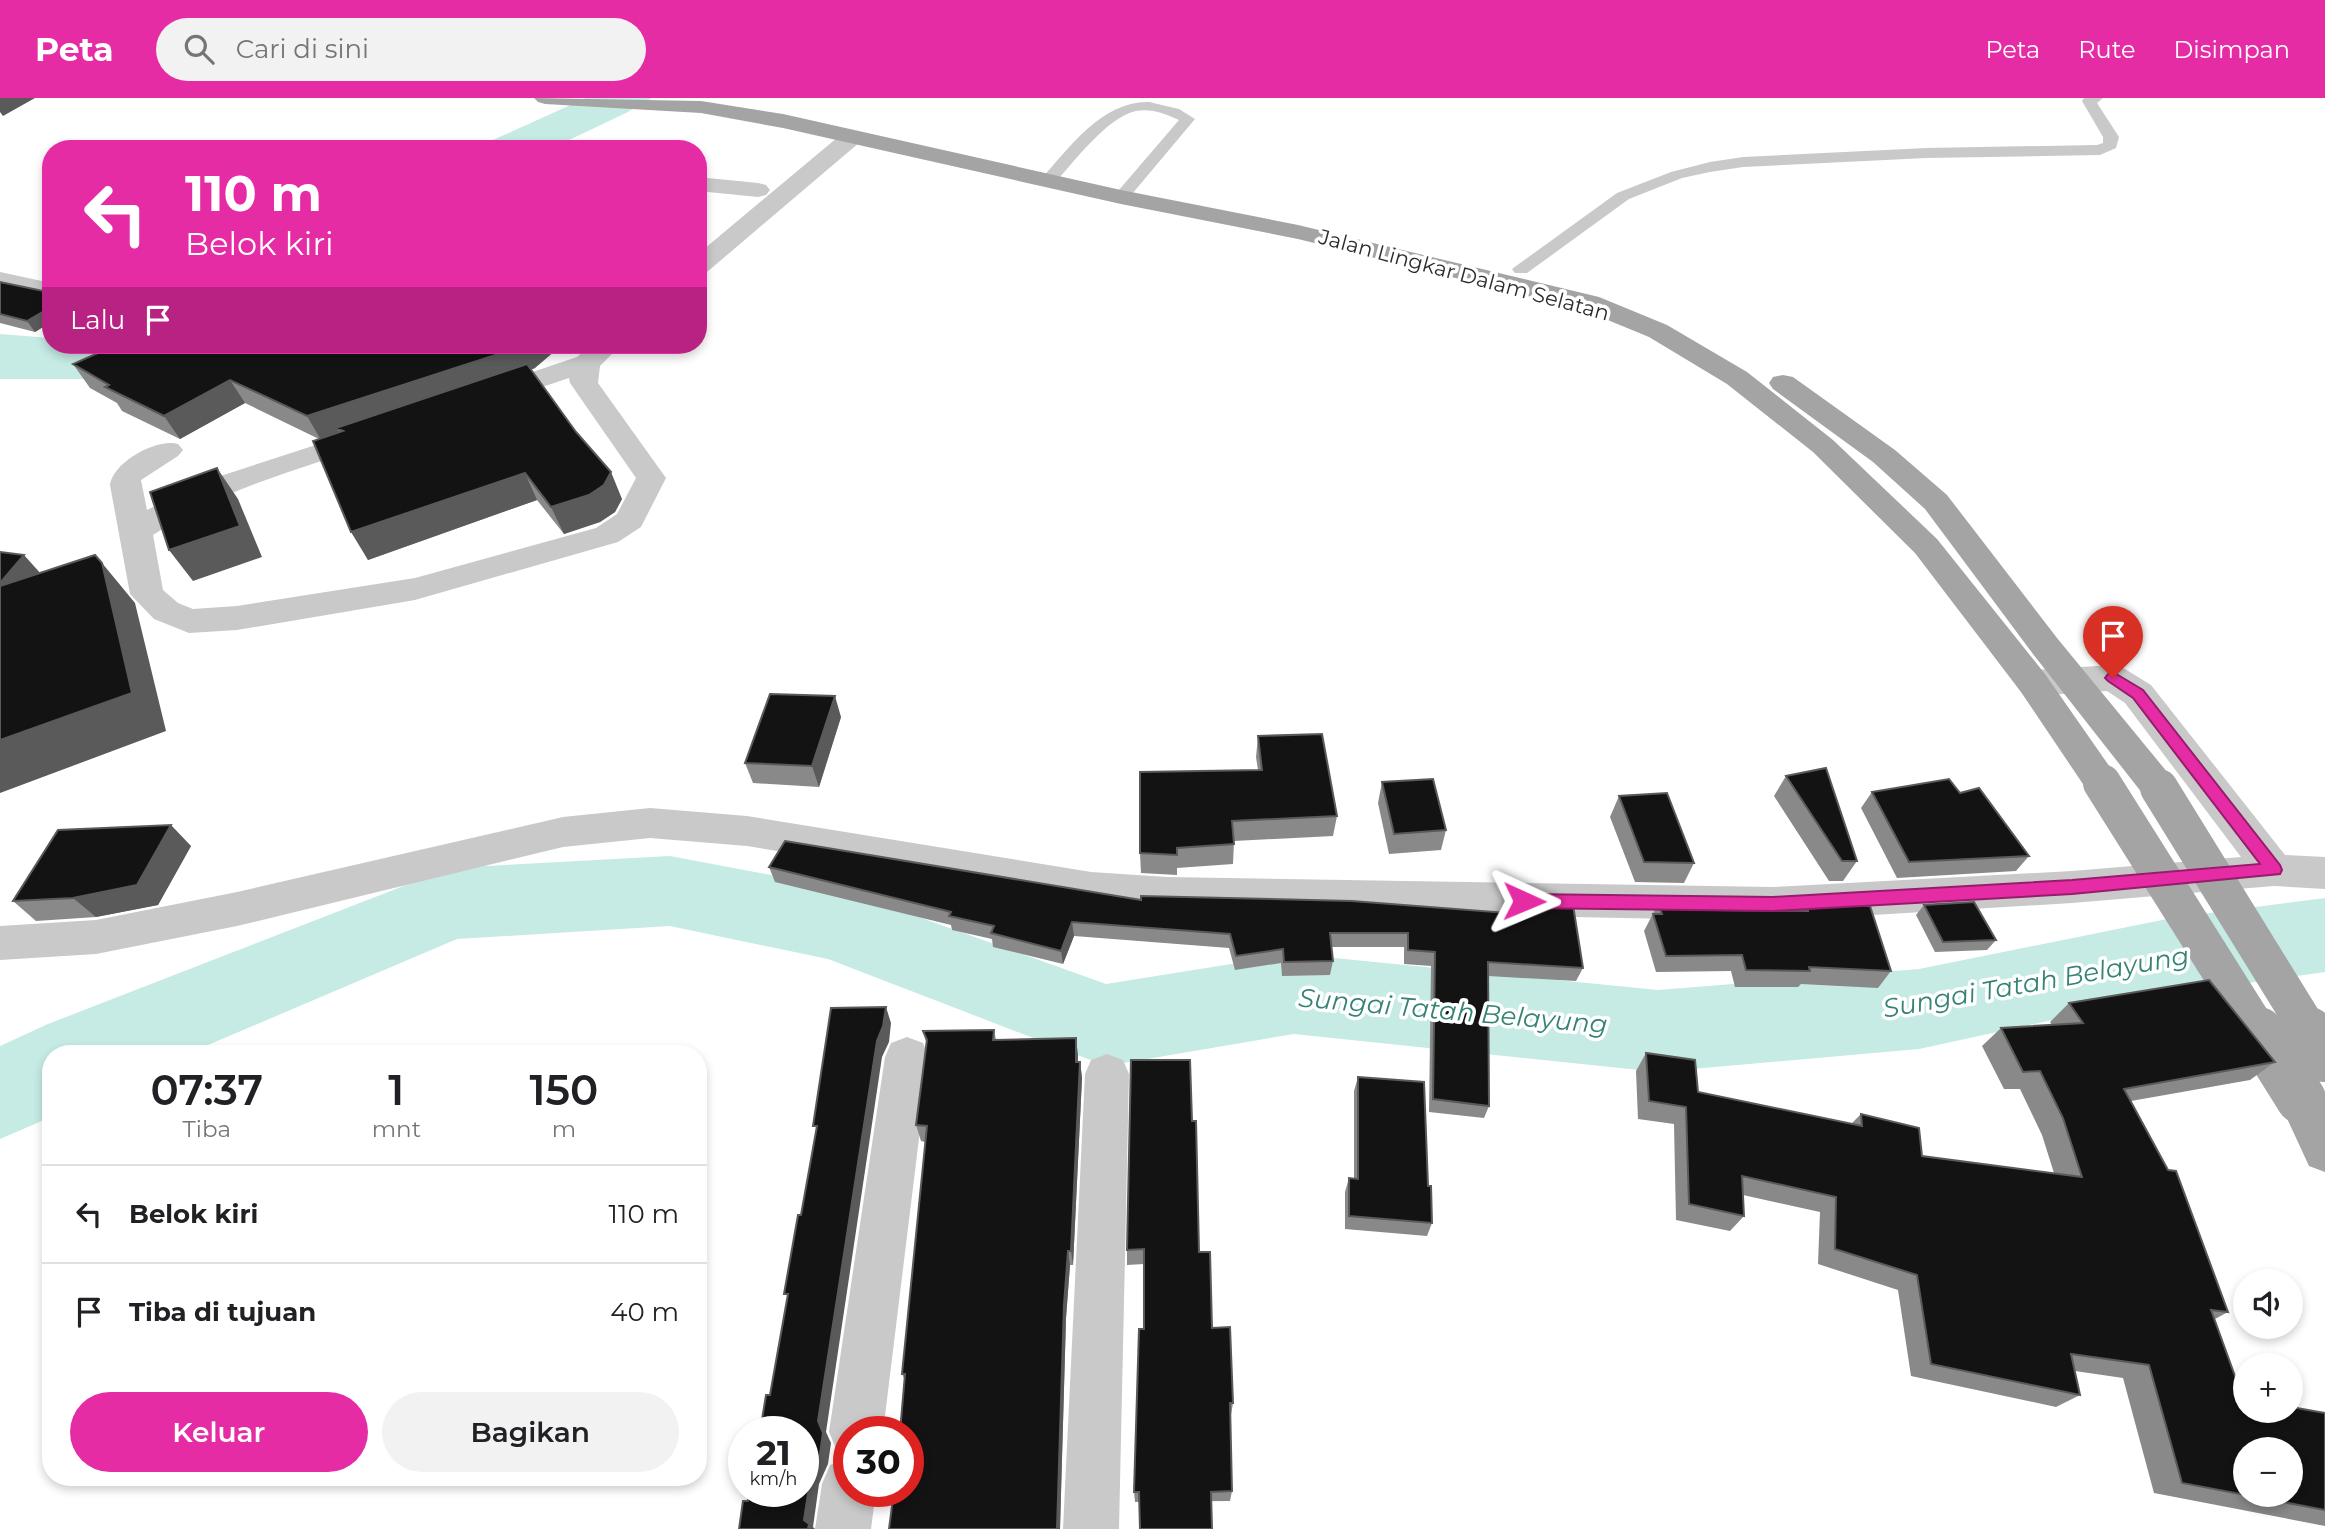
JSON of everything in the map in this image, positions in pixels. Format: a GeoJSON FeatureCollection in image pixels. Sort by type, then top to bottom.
{"type":"FeatureCollection","features":[{"type":"Feature","properties":{"kind":"main road","name":"Jalan Lingkar Dalam Selatan"},"geometry":{"type":"LineString","coordinates":[[545,98],[701,107],[839,128],[1054,174],[1590,303],[1658,331],[1737,378],[1823,446],[1926,546],[2033,683],[2102,783],[2301,1098],[2325,1150]]}},
{"type":"Feature","properties":{"kind":"main road","name":"Jalan Lingkar Dalam Selatan"},"geometry":{"type":"LineString","coordinates":[[748,98],[839,128]]}},
{"type":"Feature","properties":{"kind":"main road","name":"Jalan Lingkar Dalam Selatan"},"geometry":{"type":"LineString","coordinates":[[1126,191],[1350,229],[1588,287],[1663,314],[1703,333],[1778,379],[1895,466],[1936,502],[2159,788],[2325,1057]]}},
{"type":"Feature","properties":{"kind":"main road"},"geometry":{"type":"LineString","coordinates":[[1854,475],[1895,466]]}},
{"type":"Feature","properties":{"kind":"street"},"geometry":{"type":"LineString","coordinates":[[707,234],[758,190],[839,128]]}},
{"type":"Feature","properties":{"kind":"street"},"geometry":{"type":"LineString","coordinates":[[707,258],[839,128]]}},
{"type":"Feature","properties":{"kind":"street"},"geometry":{"type":"LineString","coordinates":[[707,185],[758,190]]}},
{"type":"Feature","properties":{"kind":"street"},"geometry":{"type":"LineString","coordinates":[[0,280],[42,289]]}},
{"type":"Feature","properties":{"kind":"street"},"geometry":{"type":"LineString","coordinates":[[461,406],[512,379],[597,354]]}},
{"type":"Feature","properties":{"kind":"street"},"geometry":{"type":"LineString","coordinates":[[168,450],[126,477],[125,485],[147,594],[166,611],[189,621],[237,618],[415,589],[607,535],[630,520],[651,478],[584,383],[583,375],[597,354]]}},
{"type":"Feature","properties":{"kind":"street"},"geometry":{"type":"LineString","coordinates":[[136,531],[157,516],[204,492],[397,427]]}},
{"type":"Feature","properties":{"kind":"street"},"geometry":{"type":"LineString","coordinates":[[2033,683],[2113,678],[2138,694],[2274,870]]}},
{"type":"Feature","properties":{"kind":"street"},"geometry":{"type":"LineString","coordinates":[[0,943],[96,937],[237,909],[564,832],[650,823],[747,831],[1091,888],[1167,894],[1773,904],[2072,887],[2274,870],[2325,873]]}},
{"type":"Feature","properties":{"kind":"street"},"geometry":{"type":"LineString","coordinates":[[858,1416],[907,1056]]}},
{"type":"Feature","properties":{"kind":"street"},"geometry":{"type":"LineString","coordinates":[[1091,1529],[1107,1074]]}},
{"type":"Feature","properties":{"kind":"street"},"geometry":{"type":"LineString","coordinates":[[843,1529],[846,1507]]}},
{"type":"Feature","properties":{"kind":"lane"},"geometry":{"type":"LineString","coordinates":[[1521,269],[1623,196],[1677,175],[1710,167],[1743,162],[1913,153],[2100,150],[2110,145],[2110,138],[2089,101],[2096,98]]}},
{"type":"Feature","properties":{"kind":"lane"},"geometry":{"type":"LineString","coordinates":[[1054,174],[1103,126],[1125,110],[1139,106],[1176,112],[1188,119],[1126,191]]}},
{"type":"Feature","properties":{"kind":"shaded area"},"geometry":{"type":"Polygon","coordinates":[[[586,98],[652,98],[569,140],[493,140],[586,98]]]}},
{"type":"Feature","properties":{"kind":"shaded area"},"geometry":{"type":"Polygon","coordinates":[[[0,344],[26,354],[39,355],[142,354],[82,379],[0,379],[0,344]]]}},
{"type":"Feature","properties":{"kind":"building"},"geometry":{"type":"Polygon","coordinates":[[[0,282],[42,291],[42,312],[27,321],[0,314],[0,282]]]}},
{"type":"Feature","properties":{"kind":"building"},"geometry":{"type":"Polygon","coordinates":[[[96,354],[498,354],[307,416],[230,380],[164,416],[105,387],[109,385],[73,364],[96,354]]]}},
{"type":"Feature","properties":{"kind":"building"},"geometry":{"type":"Polygon","coordinates":[[[527,364],[576,432],[611,472],[604,485],[589,495],[551,507],[525,473],[351,532],[313,441],[343,431],[336,428],[527,364]]]}},
{"type":"Feature","properties":{"kind":"building"},"geometry":{"type":"Polygon","coordinates":[[[217,468],[240,526],[169,550],[150,492],[217,468]]]}},
{"type":"Feature","properties":{"kind":"building"},"geometry":{"type":"Polygon","coordinates":[[[0,552],[24,555],[0,583],[0,552]]]}},
{"type":"Feature","properties":{"kind":"building"},"geometry":{"type":"Polygon","coordinates":[[[95,555],[102,563],[132,693],[0,740],[0,586],[95,555]]]}},
{"type":"Feature","properties":{"kind":"building"},"geometry":{"type":"Polygon","coordinates":[[[770,694],[835,696],[812,766],[745,763],[770,694]]]}},
{"type":"Feature","properties":{"kind":"building"},"geometry":{"type":"Polygon","coordinates":[[[1322,734],[1337,816],[1232,821],[1234,844],[1177,848],[1177,855],[1140,853],[1140,772],[1262,770],[1258,736],[1322,734]]]}},
{"type":"Feature","properties":{"kind":"building"},"geometry":{"type":"Polygon","coordinates":[[[1826,768],[1857,861],[1842,861],[1786,776],[1826,768]]]}},
{"type":"Feature","properties":{"kind":"building"},"geometry":{"type":"Polygon","coordinates":[[[1433,779],[1446,830],[1394,834],[1382,782],[1433,779]]]}},
{"type":"Feature","properties":{"kind":"building"},"geometry":{"type":"Polygon","coordinates":[[[1949,779],[1960,793],[1979,788],[2029,856],[1909,862],[1872,792],[1949,779]]]}},
{"type":"Feature","properties":{"kind":"building"},"geometry":{"type":"Polygon","coordinates":[[[1667,793],[1694,863],[1644,862],[1619,796],[1667,793]]]}},
{"type":"Feature","properties":{"kind":"building"},"geometry":{"type":"Polygon","coordinates":[[[171,825],[137,885],[73,898],[13,901],[58,830],[171,825]]]}},
{"type":"Feature","properties":{"kind":"building"},"geometry":{"type":"Polygon","coordinates":[[[785,841],[1141,900],[1141,896],[1352,901],[1520,914],[1519,904],[1573,905],[1583,968],[1488,962],[1489,1106],[1433,1099],[1435,952],[1408,950],[1408,933],[1330,933],[1333,961],[1284,962],[1283,949],[1236,956],[1230,934],[1072,922],[1061,951],[991,933],[994,926],[949,916],[951,912],[769,867],[785,841]]]}},
{"type":"Feature","properties":{"kind":"building"},"geometry":{"type":"Polygon","coordinates":[[[1974,902],[1996,940],[1943,942],[1924,905],[1974,902]]]}},
{"type":"Feature","properties":{"kind":"building"},"geometry":{"type":"Polygon","coordinates":[[[1658,904],[1709,905],[1711,910],[1808,911],[1807,905],[1870,906],[1891,971],[1809,967],[1810,971],[1746,970],[1742,955],[1666,956],[1653,914],[1662,914],[1658,904]]]}},
{"type":"Feature","properties":{"kind":"building"},"geometry":{"type":"Polygon","coordinates":[[[2209,980],[2275,1062],[2124,1089],[2168,1170],[2176,1171],[2228,1312],[2211,1310],[2233,1370],[2233,1423],[2303,1423],[2303,1409],[2325,1413],[2325,1510],[2303,1506],[2303,1437],[2233,1437],[2233,1493],[2182,1483],[2149,1365],[2071,1354],[2080,1395],[1931,1364],[1917,1275],[1835,1249],[1836,1197],[1742,1176],[1744,1216],[1689,1204],[1686,1107],[1649,1101],[1646,1053],[1695,1060],[1698,1092],[1862,1126],[1861,1114],[1919,1128],[1922,1156],[2082,1177],[2063,1118],[2040,1071],[2023,1072],[2001,1028],[2083,1023],[2069,1003],[2209,980]]]}},
{"type":"Feature","properties":{"kind":"building"},"geometry":{"type":"Polygon","coordinates":[[[886,1007],[877,1041],[819,1416],[763,1416],[766,1395],[770,1395],[788,1294],[784,1294],[817,1126],[813,1126],[831,1008],[886,1007]]]}},
{"type":"Feature","properties":{"kind":"building"},"geometry":{"type":"Polygon","coordinates":[[[994,1030],[993,1040],[1076,1038],[1076,1062],[1080,1062],[1071,1251],[1068,1251],[1064,1305],[1057,1529],[889,1529],[892,1507],[924,1507],[924,1416],[901,1416],[905,1374],[902,1374],[927,1126],[916,1125],[927,1040],[923,1031],[994,1030]]]}},
{"type":"Feature","properties":{"kind":"building"},"geometry":{"type":"Polygon","coordinates":[[[1131,1060],[1190,1060],[1192,1121],[1196,1121],[1199,1252],[1210,1252],[1212,1328],[1230,1327],[1232,1491],[1211,1492],[1212,1529],[1140,1529],[1139,1492],[1134,1492],[1139,1329],[1144,1329],[1144,1249],[1127,1250],[1131,1060]]]}},
{"type":"Feature","properties":{"kind":"building"},"geometry":{"type":"Polygon","coordinates":[[[1358,1077],[1424,1082],[1432,1223],[1349,1216],[1349,1178],[1358,1179],[1358,1077]]]}},
{"type":"Feature","properties":{"kind":"building"},"geometry":{"type":"Polygon","coordinates":[[[819,1423],[823,1433],[819,1456],[819,1423]]]}},
{"type":"Feature","properties":{"kind":"building"},"geometry":{"type":"Polygon","coordinates":[[[742,1507],[806,1507],[804,1520],[809,1524],[808,1529],[739,1529],[742,1507]]]}},
{"type":"Feature","properties":{"kind":"waterway"},"geometry":{"type":"LineString","coordinates":[[0,352],[102,359],[113,354]]}},
{"type":"Feature","properties":{"kind":"waterway","name":"Sungai Tatah Belayung"},"geometry":{"type":"LineString","coordinates":[[103,1045],[450,904],[670,891],[835,924],[1106,1025],[1294,994],[1658,1031],[1919,1009],[2172,956],[2325,935]]}},
{"type":"Feature","properties":{"kind":"waterway","name":"Sungai Tatah Belayung"},"geometry":{"type":"LineString","coordinates":[[0,1095],[42,1073]]}},
{"type":"Feature","properties":{"kind":"route"},"geometry":{"type":"LineString","coordinates":[[1524,901],[1773,904],[2072,887],[2274,870],[2138,694],[2113,678]]}}]}
